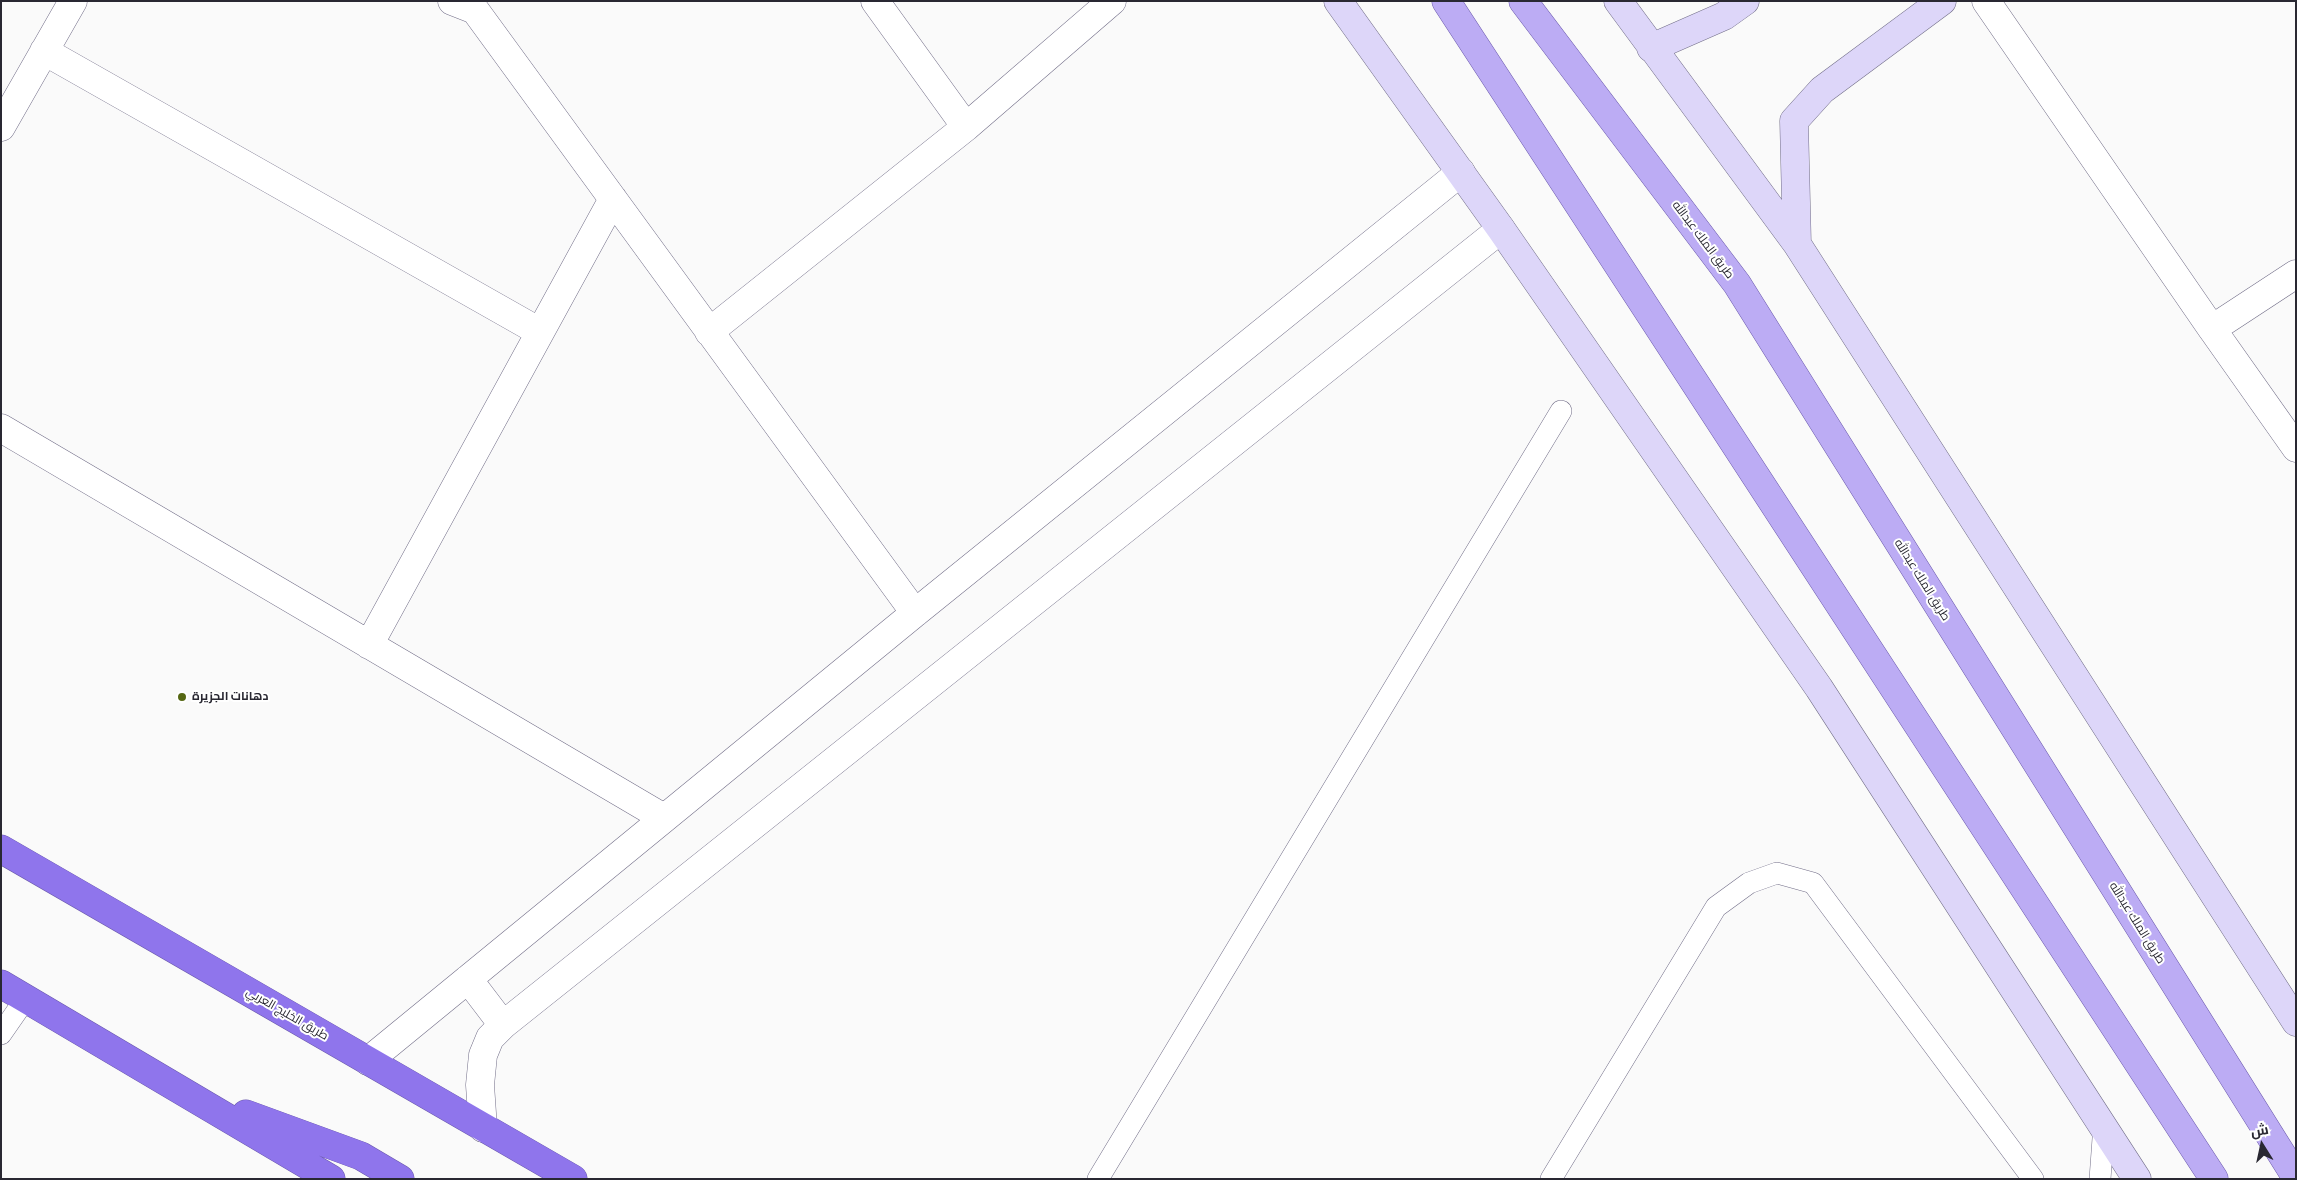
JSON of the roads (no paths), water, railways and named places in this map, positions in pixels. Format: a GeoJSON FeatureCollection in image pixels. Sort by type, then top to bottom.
{"type":"FeatureCollection","features":[{"type":"Feature","properties":{"kind":"highway","name":"طريق الخليج العربي"},"geometry":{"type":"LineString","coordinates":[[1,850],[573,1179]]}},
{"type":"Feature","properties":{"kind":"highway"},"geometry":{"type":"LineString","coordinates":[[1,984],[331,1179]]}},
{"type":"Feature","properties":{"kind":"highway"},"geometry":{"type":"LineString","coordinates":[[181,1090],[361,1156],[400,1179]]}},
{"type":"Feature","properties":{"kind":"highway"},"geometry":{"type":"LineString","coordinates":[[540,1160],[561,1179]]}},
{"type":"Feature","properties":{"kind":"main road"},"geometry":{"type":"LineString","coordinates":[[1338,1],[1461,172],[1819,688],[2104,1125],[2137,1179]]}},
{"type":"Feature","properties":{"kind":"main road"},"geometry":{"type":"LineString","coordinates":[[1446,1],[2214,1179]]}},
{"type":"Feature","properties":{"kind":"main road","name":"طريق الملك عبدالله"},"geometry":{"type":"LineString","coordinates":[[1523,1],[1736,284],[2296,1176]]}},
{"type":"Feature","properties":{"kind":"main road"},"geometry":{"type":"LineString","coordinates":[[1618,1],[1797,244],[2296,1022]]}},
{"type":"Feature","properties":{"kind":"main road"},"geometry":{"type":"LineString","coordinates":[[1651,48],[1724,16],[1745,1]]}},
{"type":"Feature","properties":{"kind":"main road"},"geometry":{"type":"LineString","coordinates":[[1797,244],[1794,121],[1822,90],[1942,1]]}},
{"type":"Feature","properties":{"kind":"street"},"geometry":{"type":"LineString","coordinates":[[1,127],[73,1]]}},
{"type":"Feature","properties":{"kind":"street"},"geometry":{"type":"LineString","coordinates":[[452,1],[475,10],[915,613]]}},
{"type":"Feature","properties":{"kind":"street"},"geometry":{"type":"LineString","coordinates":[[875,1],[966,127]]}},
{"type":"Feature","properties":{"kind":"street"},"geometry":{"type":"LineString","coordinates":[[709,332],[966,127],[1112,1]]}},
{"type":"Feature","properties":{"kind":"street"},"geometry":{"type":"LineString","coordinates":[[1986,1],[2296,448]]}},
{"type":"Feature","properties":{"kind":"street"},"geometry":{"type":"LineString","coordinates":[[44,51],[540,332]]}},
{"type":"Feature","properties":{"kind":"street"},"geometry":{"type":"LineString","coordinates":[[368,1061],[915,613],[1461,172]]}},
{"type":"Feature","properties":{"kind":"street"},"geometry":{"type":"LineString","coordinates":[[369,645],[613,199]]}},
{"type":"Feature","properties":{"kind":"street"},"geometry":{"type":"LineString","coordinates":[[483,1128],[480,1084],[483,1056],[490,1038],[503,1025],[1501,230]]}},
{"type":"Feature","properties":{"kind":"street"},"geometry":{"type":"LineString","coordinates":[[2212,329],[2296,274]]}},
{"type":"Feature","properties":{"kind":"street"},"geometry":{"type":"LineString","coordinates":[[1,428],[664,818]]}},
{"type":"Feature","properties":{"kind":"street"},"geometry":{"type":"LineString","coordinates":[[468,978],[503,1025]]}},
{"type":"Feature","properties":{"kind":"lane"},"geometry":{"type":"LineString","coordinates":[[1098,1179],[1561,411]]}},
{"type":"Feature","properties":{"kind":"lane"},"geometry":{"type":"LineString","coordinates":[[1551,1179],[1716,907],[1749,883],[1777,874],[1813,884],[2033,1179]]}},
{"type":"Feature","properties":{"kind":"lane"},"geometry":{"type":"LineString","coordinates":[[1,1034],[26,998]]}},
{"type":"Feature","properties":{"kind":"lane"},"geometry":{"type":"LineString","coordinates":[[2100,1179],[2104,1125]]}},
{"type":"Feature","properties":{"kind":"place","name":"دهانات الجزيرة"},"geometry":{"type":"Point","coordinates":[182,697]}}]}
